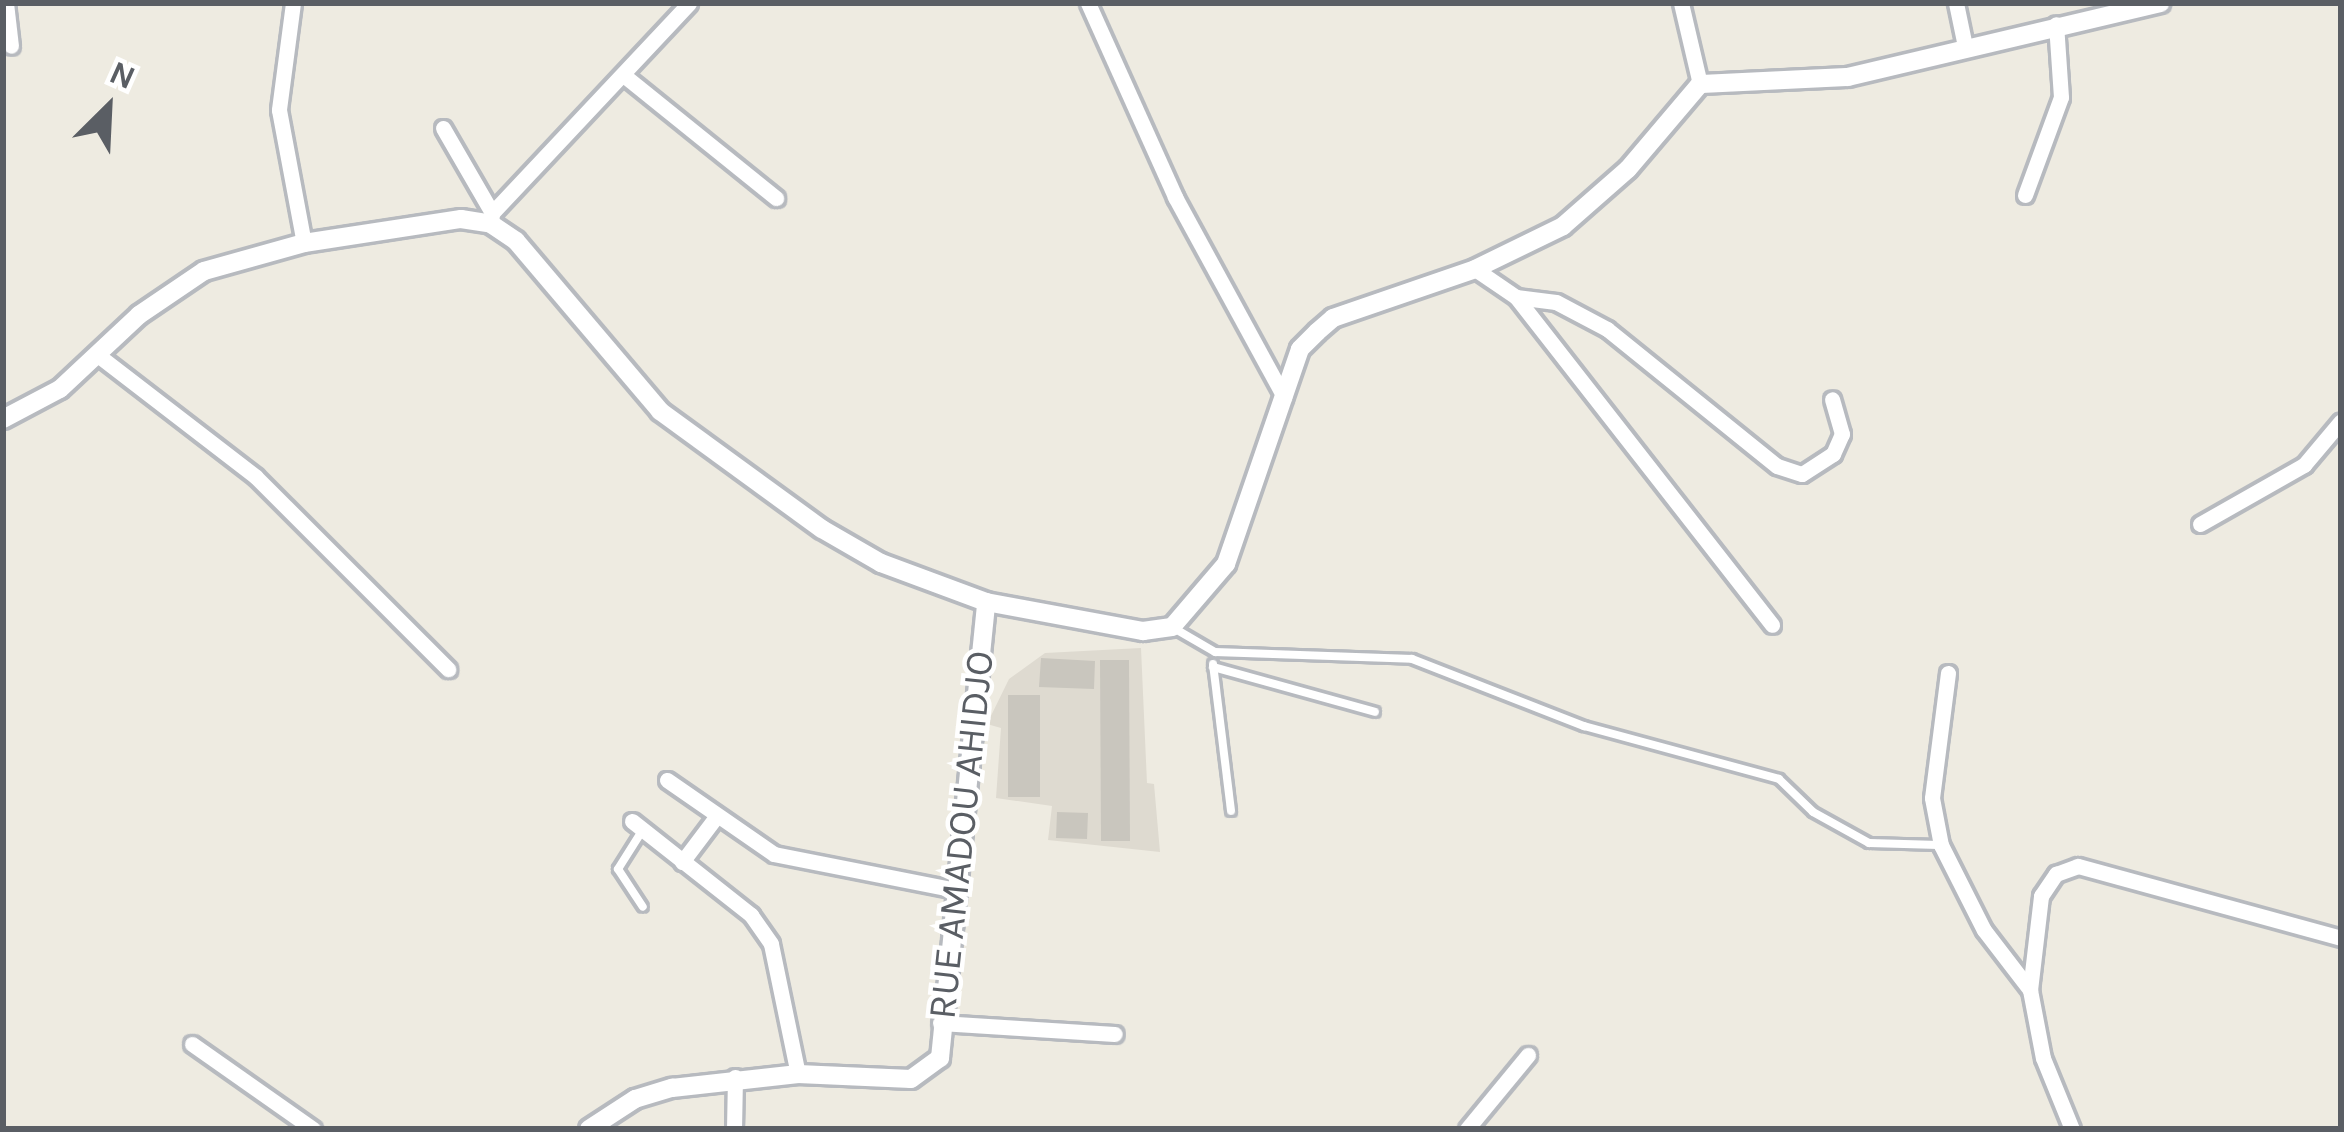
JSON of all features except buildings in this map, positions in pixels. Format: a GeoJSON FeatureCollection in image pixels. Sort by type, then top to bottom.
{"type":"FeatureCollection","features":[{"type":"Feature","properties":{"kind":"street"},"geometry":{"type":"LineString","coordinates":[[6,3],[11,46]]}},
{"type":"Feature","properties":{"kind":"street"},"geometry":{"type":"LineString","coordinates":[[293,3],[279,110],[304,243]]}},
{"type":"Feature","properties":{"kind":"street"},"geometry":{"type":"LineString","coordinates":[[3,419],[60,389],[140,315],[204,271],[304,243],[491,218],[626,77],[689,3]]}},
{"type":"Feature","properties":{"kind":"street"},"geometry":{"type":"LineString","coordinates":[[1088,3],[1183,214],[1284,397]]}},
{"type":"Feature","properties":{"kind":"street"},"geometry":{"type":"LineString","coordinates":[[1681,3],[1700,84]]}},
{"type":"Feature","properties":{"kind":"street"},"geometry":{"type":"LineString","coordinates":[[1956,3],[1965,46]]}},
{"type":"Feature","properties":{"kind":"street"},"geometry":{"type":"LineString","coordinates":[[442,128],[491,218],[516,241],[629,380],[687,434],[880,562],[986,602],[1143,631],[1172,627],[1226,564],[1300,349],[1333,318],[1475,268],[1543,238],[1601,196],[1700,84],[1848,77],[2056,24],[2161,3]]}},
{"type":"Feature","properties":{"kind":"street"},"geometry":{"type":"LineString","coordinates":[[2025,195],[2062,97],[2056,24]]}},
{"type":"Feature","properties":{"kind":"street"},"geometry":{"type":"LineString","coordinates":[[626,77],[776,198]]}},
{"type":"Feature","properties":{"kind":"street"},"geometry":{"type":"LineString","coordinates":[[1475,268],[1516,297],[1772,625]]}},
{"type":"Feature","properties":{"kind":"street"},"geometry":{"type":"LineString","coordinates":[[1516,297],[1556,302],[1607,329],[1762,454],[1802,474],[1833,454],[1842,434],[1832,399]]}},
{"type":"Feature","properties":{"kind":"street"},"geometry":{"type":"LineString","coordinates":[[99,356],[256,477],[448,669]]}},
{"type":"Feature","properties":{"kind":"street"},"geometry":{"type":"LineString","coordinates":[[2200,524],[2304,465],[2341,421]]}},
{"type":"Feature","properties":{"kind":"street","name":"RUE AMADOU AHIDJO"},"geometry":{"type":"LineString","coordinates":[[589,1129],[634,1100],[735,1077],[798,1074],[910,1079],[940,1058],[951,889],[986,602]]}},
{"type":"Feature","properties":{"kind":"street"},"geometry":{"type":"LineString","coordinates":[[1948,673],[1932,798],[1941,845],[1984,930],[2030,990]]}},
{"type":"Feature","properties":{"kind":"street"},"geometry":{"type":"LineString","coordinates":[[668,780],[716,817],[808,865],[951,889]]}},
{"type":"Feature","properties":{"kind":"street"},"geometry":{"type":"LineString","coordinates":[[682,862],[716,817]]}},
{"type":"Feature","properties":{"kind":"street"},"geometry":{"type":"LineString","coordinates":[[637,825],[751,915],[771,944],[798,1074]]}},
{"type":"Feature","properties":{"kind":"street"},"geometry":{"type":"LineString","coordinates":[[2072,1129],[2043,1058],[2030,990],[2042,896],[2056,874],[2078,866],[2341,938]]}},
{"type":"Feature","properties":{"kind":"street"},"geometry":{"type":"LineString","coordinates":[[940,1023],[1115,1034]]}},
{"type":"Feature","properties":{"kind":"street"},"geometry":{"type":"LineString","coordinates":[[192,1044],[313,1129]]}},
{"type":"Feature","properties":{"kind":"street"},"geometry":{"type":"LineString","coordinates":[[1467,1129],[1528,1054]]}},
{"type":"Feature","properties":{"kind":"street"},"geometry":{"type":"LineString","coordinates":[[734,1129],[735,1077]]}},
{"type":"Feature","properties":{"kind":"lane"},"geometry":{"type":"LineString","coordinates":[[1172,627],[1215,652],[1394,654],[1584,726],[1779,779],[1833,826],[1870,843],[1941,845]]}},
{"type":"Feature","properties":{"kind":"lane"},"geometry":{"type":"LineString","coordinates":[[1215,652],[1231,811]]}},
{"type":"Feature","properties":{"kind":"lane"},"geometry":{"type":"LineString","coordinates":[[1213,667],[1375,712]]}},
{"type":"Feature","properties":{"kind":"lane"},"geometry":{"type":"LineString","coordinates":[[637,825],[618,868],[643,907]]}},
{"type":"Feature","properties":{"kind":"shaded area"},"geometry":{"type":"Polygon","coordinates":[[[1141,648],[1147,783],[1154,784],[1160,852],[1048,840],[1052,806],[996,798],[1001,728],[987,724],[1009,679],[1045,653],[1141,648]]]}}]}
